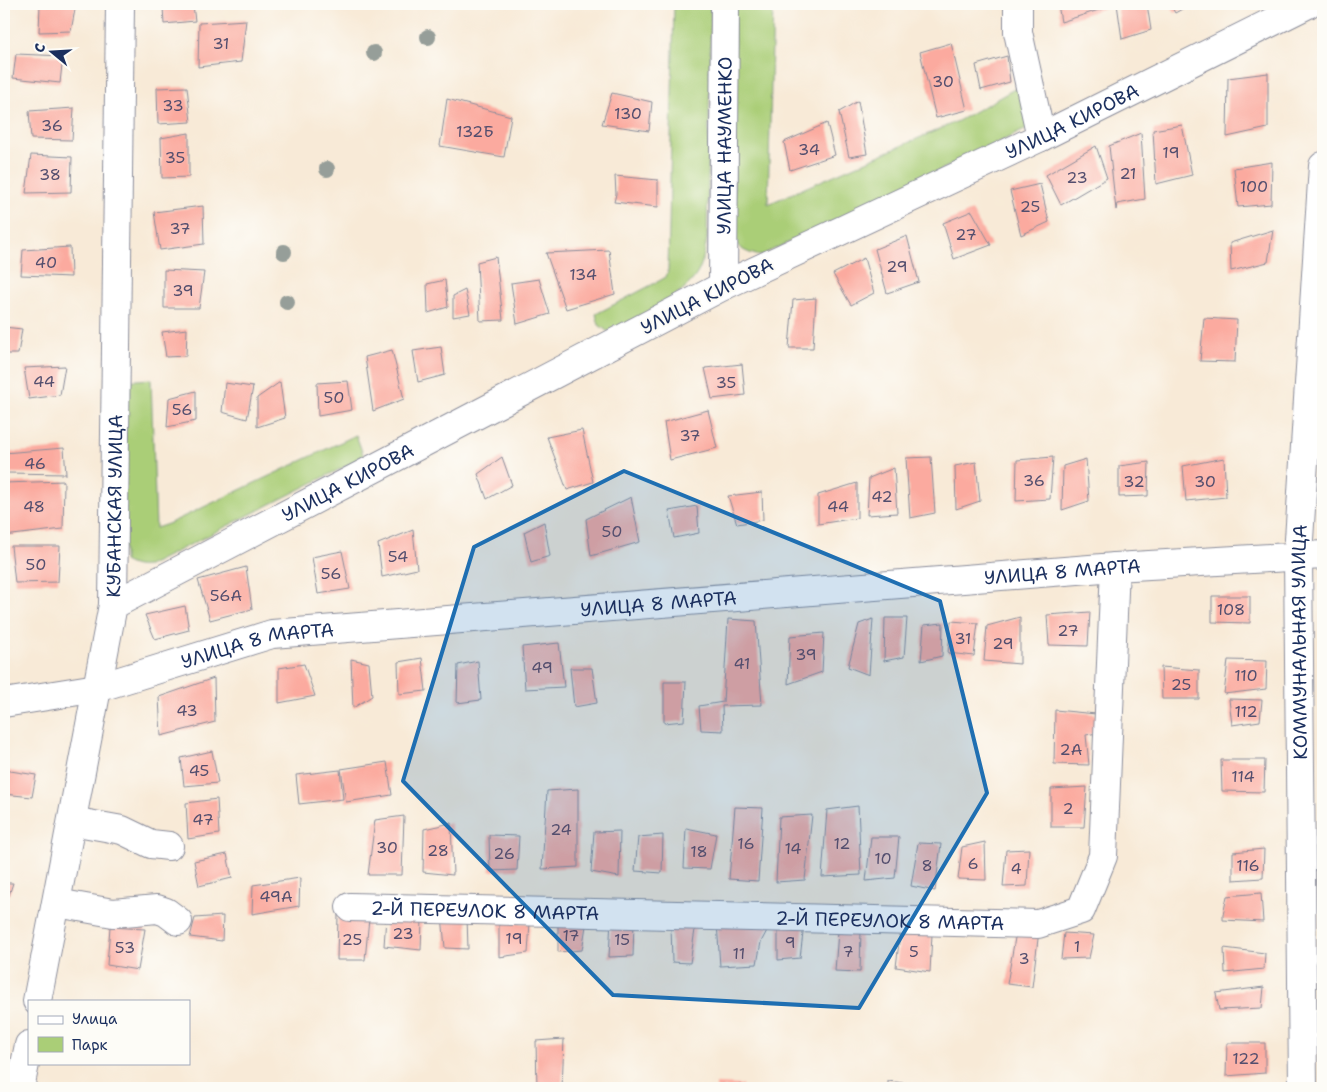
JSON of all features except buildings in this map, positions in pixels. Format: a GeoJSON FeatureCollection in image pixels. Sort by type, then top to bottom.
{"type":"FeatureCollection","features":[{"type":"Feature","properties":{"kind":"street","name":"КУБАНСКАЯ УЛИЦА"},"geometry":{"type":"LineString","coordinates":[[38,1000],[113,605],[120,4]]}},
{"type":"Feature","properties":{"kind":"street","name":"УЛИЦА НАУМЕНКО"},"geometry":{"type":"LineString","coordinates":[[722,286],[725,4]]}},
{"type":"Feature","properties":{"kind":"street"},"geometry":{"type":"LineString","coordinates":[[1018,4],[1018,32],[1041,137]]}},
{"type":"Feature","properties":{"kind":"street","name":"УЛИЦА КИРОВА"},"geometry":{"type":"LineString","coordinates":[[113,605],[722,286],[1041,137],[1308,4]]}},
{"type":"Feature","properties":{"kind":"street","name":"КОММУНАЛЬНАЯ УЛИЦА"},"geometry":{"type":"LineString","coordinates":[[1303,1088],[1311,555],[1323,166]]}},
{"type":"Feature","properties":{"kind":"street","name":"УЛИЦА 8 МАРТА"},"geometry":{"type":"LineString","coordinates":[[4,703],[98,688],[272,634],[1115,567],[1311,555]]}},
{"type":"Feature","properties":{"kind":"street","name":"2-Й ПЕРЕУЛОК 8 МАРТА"},"geometry":{"type":"LineString","coordinates":[[350,907],[1038,924],[1081,910],[1103,856],[1115,567]]}},
{"type":"Feature","properties":{"kind":"street"},"geometry":{"type":"LineString","coordinates":[[72,821],[122,830],[151,844],[169,846]]}},
{"type":"Feature","properties":{"kind":"street"},"geometry":{"type":"LineString","coordinates":[[56,904],[113,913],[157,909],[166,912],[178,921]]}},
{"type":"Feature","properties":{"kind":"street"},"geometry":{"type":"LineString","coordinates":[[20,1088],[28,1050]]}},
{"type":"Feature","properties":{"kind":"highlighted area"},"geometry":{"type":"Polygon","coordinates":[[[624,471],[940,601],[987,793],[859,1008],[613,995],[403,781],[474,547],[624,471]]]}},
{"type":"Feature","properties":{"kind":"green space"},"geometry":{"type":"Polygon","coordinates":[[[674,4],[711,4],[707,239],[705,252],[698,272],[682,290],[646,313],[611,331],[607,331],[599,325],[596,314],[666,277],[668,271],[674,4]]]}},
{"type":"Feature","properties":{"kind":"green space"},"geometry":{"type":"Polygon","coordinates":[[[734,4],[773,4],[768,204],[958,121],[1018,87],[1031,127],[760,256],[749,253],[739,247],[734,241],[734,4]]]}},
{"type":"Feature","properties":{"kind":"green space"},"geometry":{"type":"Polygon","coordinates":[[[151,379],[156,528],[356,435],[364,457],[148,566],[130,564],[124,561],[122,381],[151,379]]]}}]}
